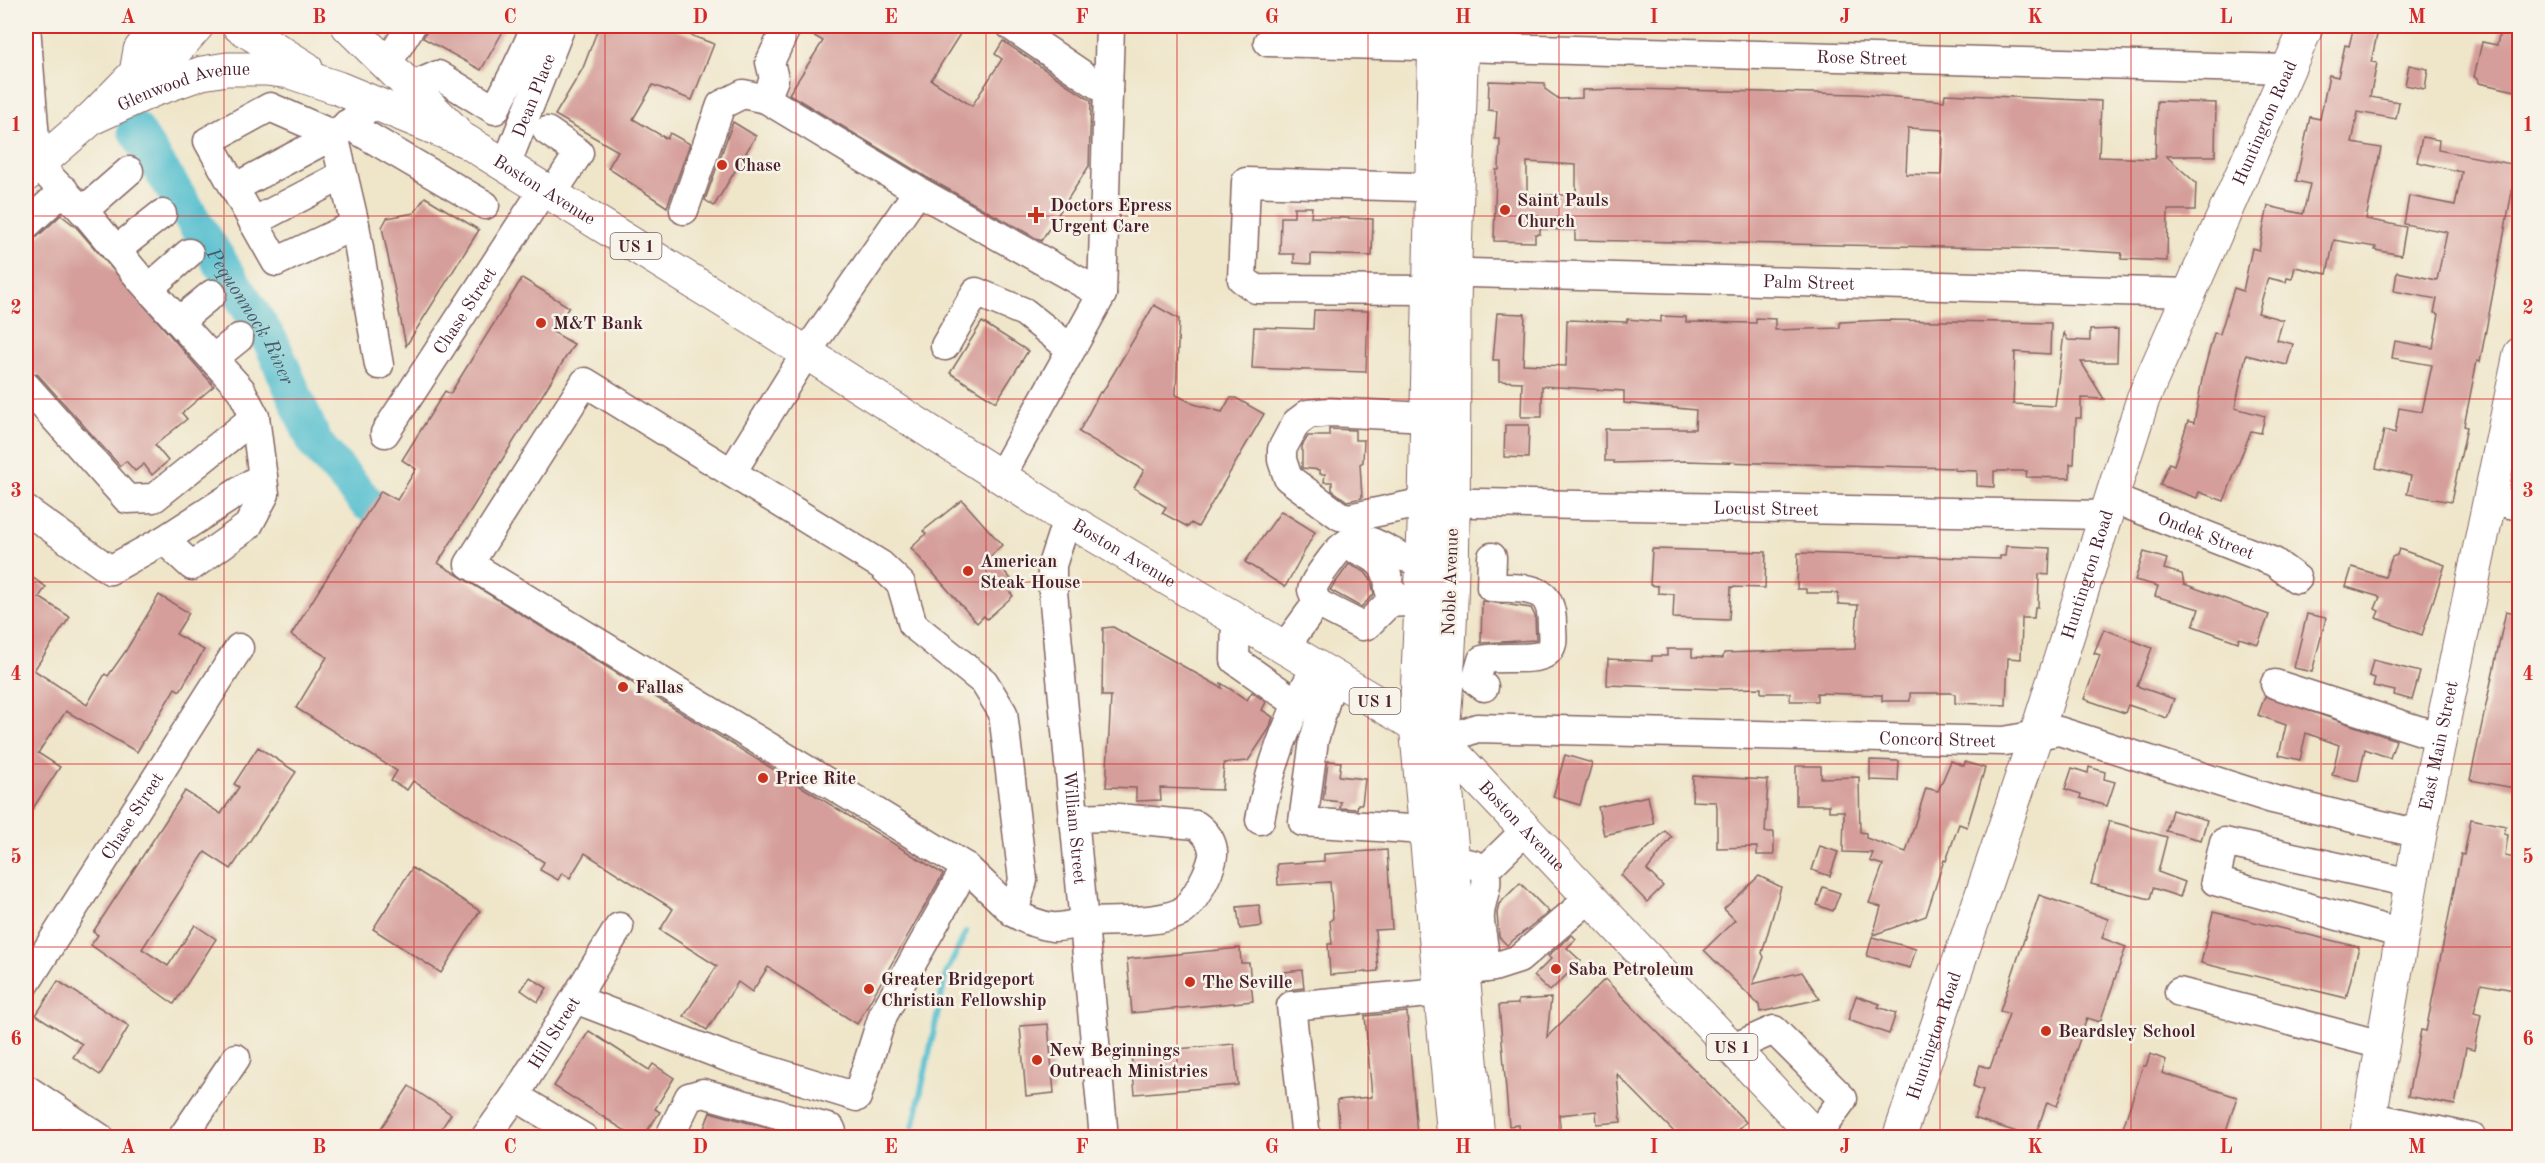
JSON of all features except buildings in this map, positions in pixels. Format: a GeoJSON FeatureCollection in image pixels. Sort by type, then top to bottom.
{"type":"FeatureCollection","features":[{"type":"Feature","properties":{"kind":"main road","name":"Glenwood Avenue"},"geometry":{"type":"LineString","coordinates":[[92,118],[136,73],[140,50],[160,26]]}},
{"type":"Feature","properties":{"kind":"main road","name":"Glenwood Avenue"},"geometry":{"type":"LineString","coordinates":[[136,73],[152,70],[166,61],[197,26]]}},
{"type":"Feature","properties":{"kind":"main road"},"geometry":{"type":"LineString","coordinates":[[238,26],[338,88]]}},
{"type":"Feature","properties":{"kind":"main road","name":"US 1"},"geometry":{"type":"LineString","coordinates":[[348,26],[466,141]]}},
{"type":"Feature","properties":{"kind":"main road","name":"Huntington Road"},"geometry":{"type":"LineString","coordinates":[[1899,1137],[2036,735],[2143,399],[2307,26]]}},
{"type":"Feature","properties":{"kind":"main road","name":"Noble Avenue"},"geometry":{"type":"LineString","coordinates":[[1448,36],[1444,188],[1427,417],[1439,502],[1409,557],[1404,601],[1452,862],[1478,1137]]}},
{"type":"Feature","properties":{"kind":"main road","name":"Glenwood Avenue"},"geometry":{"type":"LineString","coordinates":[[92,118],[151,91],[202,74],[227,69],[266,69],[290,72],[338,88]]}},
{"type":"Feature","properties":{"kind":"main road","name":"Boston Avenue"},"geometry":{"type":"LineString","coordinates":[[338,88],[466,141],[806,353],[1066,519],[1429,733],[1526,830],[1816,1137]]}},
{"type":"Feature","properties":{"kind":"main road","name":"US 1"},"geometry":{"type":"LineString","coordinates":[[32,169],[92,118]]}},
{"type":"Feature","properties":{"kind":"main road","name":"Noble Avenue"},"geometry":{"type":"LineString","coordinates":[[1437,278],[1439,502],[1447,688],[1429,733],[1425,830],[1463,977],[1454,1137]]}},
{"type":"Feature","properties":{"kind":"main road","name":"East Main Street"},"geometry":{"type":"LineString","coordinates":[[2367,1127],[2440,736],[2505,503],[2520,354]]}},
{"type":"Feature","properties":{"kind":"street"},"geometry":{"type":"LineString","coordinates":[[26,26],[32,169],[64,190],[241,390],[255,417],[265,494],[248,526],[192,566],[164,540],[110,570],[26,510]]}},
{"type":"Feature","properties":{"kind":"street"},"geometry":{"type":"LineString","coordinates":[[387,64],[411,26]]}},
{"type":"Feature","properties":{"kind":"street"},"geometry":{"type":"LineString","coordinates":[[410,87],[438,75],[495,110],[530,69],[536,26]]}},
{"type":"Feature","properties":{"kind":"street","name":"Dean Place"},"geometry":{"type":"LineString","coordinates":[[506,165],[530,69],[561,26]]}},
{"type":"Feature","properties":{"kind":"street"},"geometry":{"type":"LineString","coordinates":[[766,99],[774,79],[770,62],[788,26]]}},
{"type":"Feature","properties":{"kind":"street"},"geometry":{"type":"LineString","coordinates":[[1011,26],[1108,92]]}},
{"type":"Feature","properties":{"kind":"street"},"geometry":{"type":"LineString","coordinates":[[1000,478],[1102,294],[1110,26]]}},
{"type":"Feature","properties":{"kind":"street","name":"Rose Street"},"geometry":{"type":"LineString","coordinates":[[1268,42],[1448,36],[2288,69]]}},
{"type":"Feature","properties":{"kind":"street"},"geometry":{"type":"LineString","coordinates":[[684,210],[721,105],[743,94],[766,99],[918,191],[1102,294]]}},
{"type":"Feature","properties":{"kind":"street"},"geometry":{"type":"LineString","coordinates":[[234,188],[340,129],[375,103]]}},
{"type":"Feature","properties":{"kind":"street"},"geometry":{"type":"LineString","coordinates":[[355,225],[276,262],[208,141],[270,107],[340,129],[485,205]]}},
{"type":"Feature","properties":{"kind":"street"},"geometry":{"type":"LineString","coordinates":[[340,129],[343,175],[355,225],[379,365]]}},
{"type":"Feature","properties":{"kind":"street","name":"Chase Street"},"geometry":{"type":"LineString","coordinates":[[385,433],[548,191],[579,153],[547,131]]}},
{"type":"Feature","properties":{"kind":"street"},"geometry":{"type":"LineString","coordinates":[[83,211],[129,171]]}},
{"type":"Feature","properties":{"kind":"street"},"geometry":{"type":"LineString","coordinates":[[253,222],[343,175]]}},
{"type":"Feature","properties":{"kind":"street","name":"Palm Street"},"geometry":{"type":"LineString","coordinates":[[1444,188],[1246,182],[1242,279],[1256,289],[1437,278],[2190,292]]}},
{"type":"Feature","properties":{"kind":"street"},"geometry":{"type":"LineString","coordinates":[[26,225],[64,190]]}},
{"type":"Feature","properties":{"kind":"street"},"geometry":{"type":"LineString","coordinates":[[732,472],[806,353],[918,191]]}},
{"type":"Feature","properties":{"kind":"street"},"geometry":{"type":"LineString","coordinates":[[116,250],[162,214]]}},
{"type":"Feature","properties":{"kind":"street"},"geometry":{"type":"LineString","coordinates":[[149,288],[189,253]]}},
{"type":"Feature","properties":{"kind":"street"},"geometry":{"type":"LineString","coordinates":[[945,346],[976,292],[1024,312],[1071,349]]}},
{"type":"Feature","properties":{"kind":"street"},"geometry":{"type":"LineString","coordinates":[[179,321],[212,294]]}},
{"type":"Feature","properties":{"kind":"street"},"geometry":{"type":"LineString","coordinates":[[213,359],[239,338]]}},
{"type":"Feature","properties":{"kind":"street"},"geometry":{"type":"LineString","coordinates":[[1014,913],[1023,880],[1003,713],[984,682],[913,625],[901,584],[881,565],[585,382],[469,564],[966,867],[1014,913],[1027,921],[1054,928],[1181,913],[1195,896],[1207,874],[1214,852],[1206,833],[1196,825],[1107,817],[1072,818]]}},
{"type":"Feature","properties":{"kind":"street"},"geometry":{"type":"LineString","coordinates":[[26,386],[127,499],[154,498],[255,417]]}},
{"type":"Feature","properties":{"kind":"street","name":"Locust Street"},"geometry":{"type":"LineString","coordinates":[[1427,417],[1308,414],[1296,423],[1282,449],[1282,460],[1288,478],[1328,509],[1349,518],[1439,502],[2108,507]]}},
{"type":"Feature","properties":{"kind":"street","name":"Ondek Street"},"geometry":{"type":"LineString","coordinates":[[2108,507],[2274,562],[2297,579]]}},
{"type":"Feature","properties":{"kind":"street","name":"William Street"},"geometry":{"type":"LineString","coordinates":[[1066,519],[1052,565],[1052,581],[1072,818],[1104,1137]]}},
{"type":"Feature","properties":{"kind":"street"},"geometry":{"type":"LineString","coordinates":[[1284,648],[1314,596],[1324,568],[1348,541],[1359,539],[1374,542],[1409,557]]}},
{"type":"Feature","properties":{"kind":"street"},"geometry":{"type":"LineString","coordinates":[[1314,596],[1328,582],[1342,557],[1349,550],[1355,549],[1379,561],[1389,578],[1389,589],[1404,601]]}},
{"type":"Feature","properties":{"kind":"street"},"geometry":{"type":"LineString","coordinates":[[1484,687],[1476,681],[1482,660],[1492,657],[1535,656],[1546,653],[1552,645],[1553,609],[1548,598],[1539,591],[1491,587],[1492,557]]}},
{"type":"Feature","properties":{"kind":"street"},"geometry":{"type":"LineString","coordinates":[[1314,596],[1362,626],[1372,621],[1384,605],[1404,601]]}},
{"type":"Feature","properties":{"kind":"street"},"geometry":{"type":"LineString","coordinates":[[1236,619],[1235,660],[1296,703]]}},
{"type":"Feature","properties":{"kind":"street","name":"Chase Street"},"geometry":{"type":"LineString","coordinates":[[26,983],[239,648]]}},
{"type":"Feature","properties":{"kind":"street"},"geometry":{"type":"LineString","coordinates":[[1260,820],[1268,777],[1281,736],[1296,703],[1324,671]]}},
{"type":"Feature","properties":{"kind":"street"},"geometry":{"type":"LineString","coordinates":[[1324,671],[1303,822],[1425,830]]}},
{"type":"Feature","properties":{"kind":"street"},"geometry":{"type":"LineString","coordinates":[[2276,684],[2440,736]]}},
{"type":"Feature","properties":{"kind":"street","name":"Concord Street"},"geometry":{"type":"LineString","coordinates":[[1429,733],[1477,728],[2004,741],[2059,731],[2272,799],[2420,834]]}},
{"type":"Feature","properties":{"kind":"street"},"geometry":{"type":"LineString","coordinates":[[1484,872],[1526,830]]}},
{"type":"Feature","properties":{"kind":"street"},"geometry":{"type":"LineString","coordinates":[[2402,934],[2216,881],[2224,842],[2411,883]]}},
{"type":"Feature","properties":{"kind":"street"},"geometry":{"type":"LineString","coordinates":[[1452,862],[1470,862],[1484,872],[1486,895],[1463,977]]}},
{"type":"Feature","properties":{"kind":"street"},"geometry":{"type":"LineString","coordinates":[[575,999],[729,1058],[857,1097],[883,1015],[966,867]]}},
{"type":"Feature","properties":{"kind":"street"},"geometry":{"type":"LineString","coordinates":[[1306,1137],[1291,1006],[1463,977],[1519,959],[1590,898]]}},
{"type":"Feature","properties":{"kind":"street","name":"Hill Street"},"geometry":{"type":"LineString","coordinates":[[485,1137],[515,1096],[619,927]]}},
{"type":"Feature","properties":{"kind":"street"},"geometry":{"type":"LineString","coordinates":[[2179,992],[2382,1045]]}},
{"type":"Feature","properties":{"kind":"street"},"geometry":{"type":"LineString","coordinates":[[1733,1048],[1774,1030],[1843,1099],[1816,1137]]}},
{"type":"Feature","properties":{"kind":"street"},"geometry":{"type":"LineString","coordinates":[[182,1137],[236,1058]]}},
{"type":"Feature","properties":{"kind":"street"},"geometry":{"type":"LineString","coordinates":[[26,1089],[100,1137]]}},
{"type":"Feature","properties":{"kind":"street"},"geometry":{"type":"LineString","coordinates":[[669,1137],[689,1097],[704,1093],[831,1129],[834,1137]]}},
{"type":"Feature","properties":{"kind":"street"},"geometry":{"type":"LineString","coordinates":[[515,1096],[584,1137]]}},
{"type":"Feature","properties":{"kind":"street"},"geometry":{"type":"LineString","coordinates":[[35,1137],[56,1109]]}},
{"type":"Feature","properties":{"kind":"street"},"geometry":{"type":"LineString","coordinates":[[2367,1127],[2472,1137]]}},
{"type":"Feature","properties":{"kind":"waterway","name":"Pequonnock River"},"geometry":{"type":"LineString","coordinates":[[135,129],[272,344],[315,443],[367,503]]}},
{"type":"Feature","properties":{"kind":"waterway","name":"Pequonnock River"},"geometry":{"type":"LineString","coordinates":[[911,1138],[946,974],[966,932]]}},
{"type":"Feature","properties":{"kind":"place","name":"Chase"},"geometry":{"type":"Point","coordinates":[722,165]}},
{"type":"Feature","properties":{"kind":"place","name":"Saint Pauls Church"},"geometry":{"type":"Point","coordinates":[1505,210]}},
{"type":"Feature","properties":{"kind":"place","name":"Doctors Epress Urgent Care"},"geometry":{"type":"Point","coordinates":[1036,215]}},
{"type":"Feature","properties":{"kind":"place","name":"M&T Bank"},"geometry":{"type":"Point","coordinates":[541,323]}},
{"type":"Feature","properties":{"kind":"place","name":"American Steak House"},"geometry":{"type":"Point","coordinates":[968,571]}},
{"type":"Feature","properties":{"kind":"place","name":"Fallas"},"geometry":{"type":"Point","coordinates":[623,687]}},
{"type":"Feature","properties":{"kind":"place","name":"Price Rite"},"geometry":{"type":"Point","coordinates":[763,778]}},
{"type":"Feature","properties":{"kind":"place","name":"Saba Petroleum"},"geometry":{"type":"Point","coordinates":[1556,969]}},
{"type":"Feature","properties":{"kind":"place","name":"The Seville"},"geometry":{"type":"Point","coordinates":[1190,982]}},
{"type":"Feature","properties":{"kind":"place","name":"Greater Bridgeport Christian Fellowship"},"geometry":{"type":"Point","coordinates":[869,989]}},
{"type":"Feature","properties":{"kind":"place","name":"Beardsley School"},"geometry":{"type":"Point","coordinates":[2046,1031]}},
{"type":"Feature","properties":{"kind":"place","name":"New Beginnings Outreach Ministries"},"geometry":{"type":"Point","coordinates":[1037,1060]}}]}
